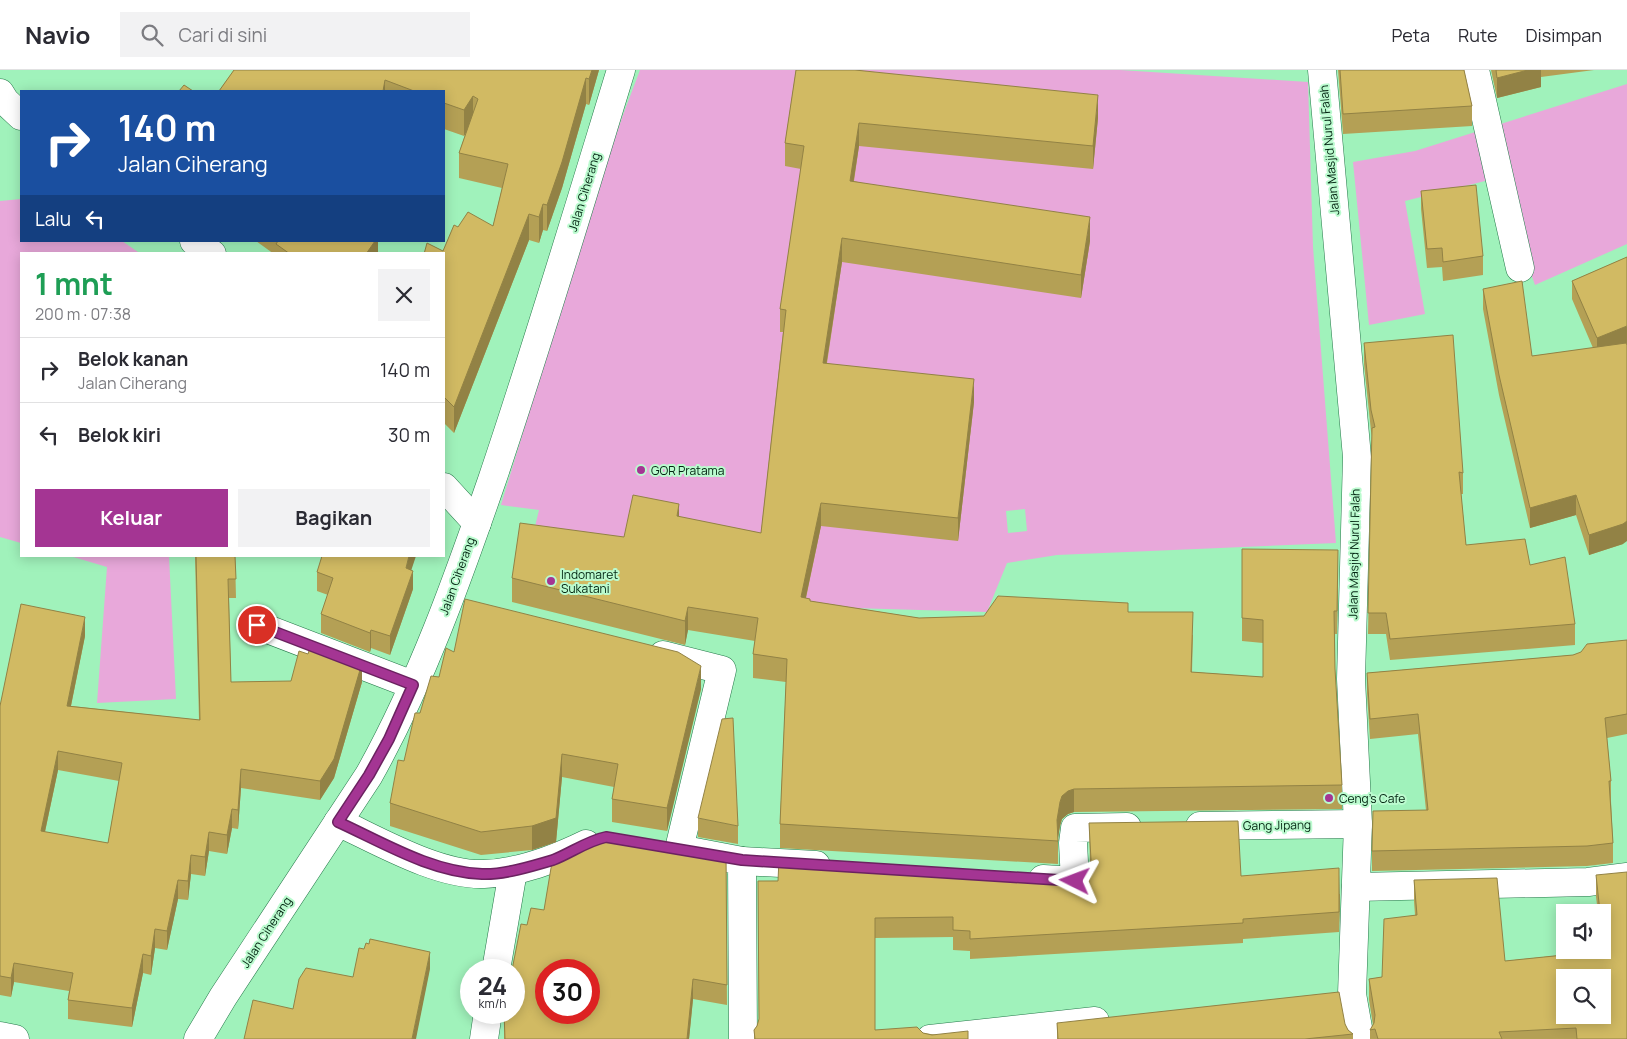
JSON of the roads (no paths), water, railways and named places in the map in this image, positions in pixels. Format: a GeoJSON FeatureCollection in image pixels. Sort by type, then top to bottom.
{"type":"FeatureCollection","features":[{"type":"Feature","properties":{"kind":"street","name":"Jalan Ciherang"},"geometry":{"type":"LineString","coordinates":[[198,1039],[223,997],[369,775],[389,739],[413,685],[458,604],[477,523],[527,376],[621,70]]}},
{"type":"Feature","properties":{"kind":"street","name":"Jalan Masjid Nurul Falah"},"geometry":{"type":"LineString","coordinates":[[1322,70],[1357,458],[1351,679],[1358,824],[1352,994],[1360,1039]]}},
{"type":"Feature","properties":{"kind":"street"},"geometry":{"type":"LineString","coordinates":[[1475,70],[1520,268]]}},
{"type":"Feature","properties":{"kind":"street"},"geometry":{"type":"LineString","coordinates":[[0,93],[5,101],[20,115]]}},
{"type":"Feature","properties":{"kind":"street"},"geometry":{"type":"LineString","coordinates":[[195,242],[209,252]]}},
{"type":"Feature","properties":{"kind":"street"},"geometry":{"type":"LineString","coordinates":[[445,488],[477,523]]}},
{"type":"Feature","properties":{"kind":"street"},"geometry":{"type":"LineString","coordinates":[[257,625],[413,685]]}},
{"type":"Feature","properties":{"kind":"street"},"geometry":{"type":"LineString","coordinates":[[637,649],[722,670],[679,848]]}},
{"type":"Feature","properties":{"kind":"street"},"geometry":{"type":"LineString","coordinates":[[1351,679],[1380,676]]}},
{"type":"Feature","properties":{"kind":"street"},"geometry":{"type":"LineString","coordinates":[[338,822],[419,860],[455,871],[484,874],[513,870],[554,859],[597,839],[606,837]]}},
{"type":"Feature","properties":{"kind":"street","name":"Gang Jipang"},"geometry":{"type":"LineString","coordinates":[[1016,878],[1075,881],[1073,843],[1075,828],[1358,824]]}},
{"type":"Feature","properties":{"kind":"street"},"geometry":{"type":"LineString","coordinates":[[652,844],[742,860],[840,867]]}},
{"type":"Feature","properties":{"kind":"street"},"geometry":{"type":"LineString","coordinates":[[742,860],[743,1039]]}},
{"type":"Feature","properties":{"kind":"street"},"geometry":{"type":"LineString","coordinates":[[498,959],[513,870]]}},
{"type":"Feature","properties":{"kind":"street"},"geometry":{"type":"LineString","coordinates":[[1356,887],[1588,882],[1627,877]]}},
{"type":"Feature","properties":{"kind":"street"},"geometry":{"type":"LineString","coordinates":[[1323,997],[1352,994]]}},
{"type":"Feature","properties":{"kind":"street"},"geometry":{"type":"LineString","coordinates":[[930,1039],[1117,1019]]}},
{"type":"Feature","properties":{"kind":"street"},"geometry":{"type":"LineString","coordinates":[[484,1039],[486,1024]]}},
{"type":"Feature","properties":{"kind":"street"},"geometry":{"type":"LineString","coordinates":[[0,1036],[15,1039]]}},
{"type":"Feature","properties":{"kind":"place","name":"GOR Pratama"},"geometry":{"type":"Point","coordinates":[641,470]}},
{"type":"Feature","properties":{"kind":"place","name":"Indomaret Sukatani"},"geometry":{"type":"Point","coordinates":[551,581]}},
{"type":"Feature","properties":{"kind":"place","name":"Ceng's Cafe"},"geometry":{"type":"Point","coordinates":[1329,798]}}]}
